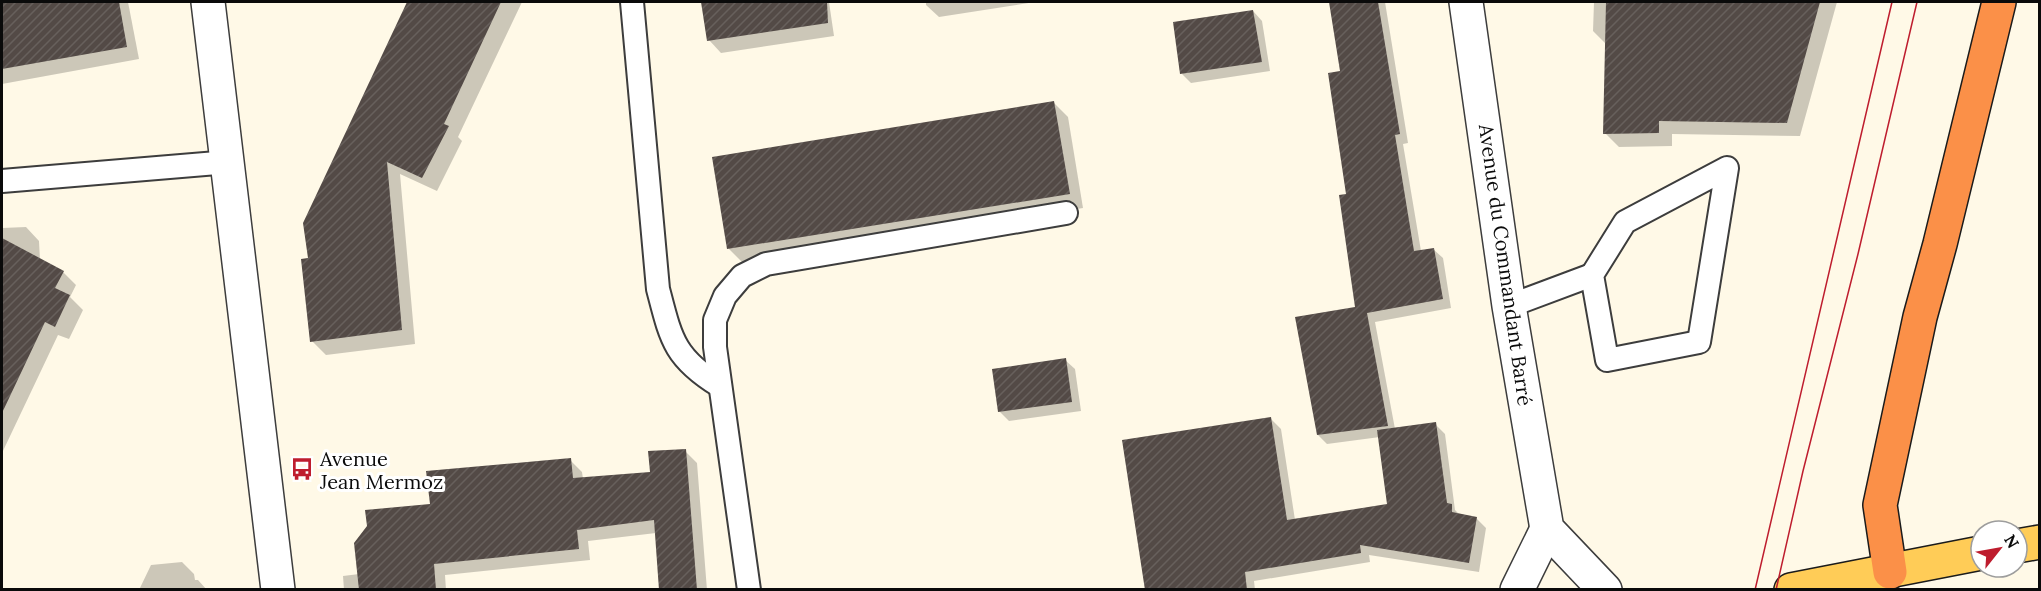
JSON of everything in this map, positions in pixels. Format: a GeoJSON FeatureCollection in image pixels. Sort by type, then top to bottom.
{"type":"FeatureCollection","features":[{"type":"Feature","properties":{"kind":"highway"},"geometry":{"type":"LineString","coordinates":[[1886,581],[1880,506],[1920,317],[1999,2]]}},
{"type":"Feature","properties":{"kind":"main road"},"geometry":{"type":"LineString","coordinates":[[1791,590],[1886,581],[1966,556]]}},
{"type":"Feature","properties":{"kind":"street"},"geometry":{"type":"LineString","coordinates":[[208,2],[229,162],[278,590]]}},
{"type":"Feature","properties":{"kind":"street","name":"Avenue du Commandant Barré"},"geometry":{"type":"LineString","coordinates":[[1466,2],[1509,306],[1547,529]]}},
{"type":"Feature","properties":{"kind":"street"},"geometry":{"type":"LineString","coordinates":[[1517,590],[1547,529],[1605,590]]}},
{"type":"Feature","properties":{"kind":"lane"},"geometry":{"type":"LineString","coordinates":[[632,2],[658,289],[670,334],[682,356],[698,373],[720,386]]}},
{"type":"Feature","properties":{"kind":"lane"},"geometry":{"type":"LineString","coordinates":[[2,181],[229,162]]}},
{"type":"Feature","properties":{"kind":"lane"},"geometry":{"type":"LineString","coordinates":[[1509,306],[1592,275],[1625,222],[1727,168],[1699,342],[1607,360],[1592,275]]}},
{"type":"Feature","properties":{"kind":"lane"},"geometry":{"type":"LineString","coordinates":[[749,590],[715,347],[715,320],[725,296],[742,276],[766,264],[1066,213]]}},
{"type":"Feature","properties":{"kind":"building"},"geometry":{"type":"Polygon","coordinates":[[[2,2],[119,2],[127,47],[2,69],[2,2]]]}},
{"type":"Feature","properties":{"kind":"building"},"geometry":{"type":"Polygon","coordinates":[[[407,2],[501,2],[444,124],[449,126],[422,178],[387,162],[402,330],[310,342],[301,259],[308,258],[303,223],[407,2]]]}},
{"type":"Feature","properties":{"kind":"building"},"geometry":{"type":"Polygon","coordinates":[[[701,2],[827,2],[828,23],[707,41],[701,2]]]}},
{"type":"Feature","properties":{"kind":"building"},"geometry":{"type":"Polygon","coordinates":[[[1329,2],[1378,2],[1400,134],[1395,135],[1414,251],[1434,248],[1443,299],[1367,313],[1388,426],[1317,435],[1295,317],[1355,307],[1339,195],[1346,194],[1328,73],[1340,71],[1329,2]]]}},
{"type":"Feature","properties":{"kind":"building"},"geometry":{"type":"Polygon","coordinates":[[[1606,2],[1820,2],[1787,123],[1659,121],[1659,133],[1603,134],[1606,2]]]}},
{"type":"Feature","properties":{"kind":"building"},"geometry":{"type":"Polygon","coordinates":[[[1253,10],[1262,62],[1180,74],[1173,22],[1253,10]]]}},
{"type":"Feature","properties":{"kind":"building"},"geometry":{"type":"Polygon","coordinates":[[[1054,101],[1070,194],[727,249],[712,157],[1054,101]]]}},
{"type":"Feature","properties":{"kind":"building"},"geometry":{"type":"Polygon","coordinates":[[[2,238],[64,271],[55,288],[70,295],[55,327],[45,322],[2,413],[2,238]]]}},
{"type":"Feature","properties":{"kind":"building"},"geometry":{"type":"Polygon","coordinates":[[[1066,358],[1072,402],[998,412],[992,369],[1066,358]]]}},
{"type":"Feature","properties":{"kind":"building"},"geometry":{"type":"Polygon","coordinates":[[[1271,417],[1287,520],[1387,504],[1377,430],[1436,422],[1447,503],[1452,504],[1452,512],[1477,517],[1469,563],[1360,545],[1361,553],[1245,572],[1247,590],[1145,590],[1122,440],[1271,417]]]}},
{"type":"Feature","properties":{"kind":"building"},"geometry":{"type":"Polygon","coordinates":[[[686,449],[697,590],[659,590],[654,520],[577,530],[579,549],[434,564],[436,590],[359,590],[354,543],[367,526],[365,510],[430,504],[426,471],[571,458],[573,478],[650,472],[648,451],[686,449]]]}},
{"type":"Feature","properties":{"kind":"tram line"},"geometry":{"type":"LineString","coordinates":[[1755,590],[1892,2]]}},
{"type":"Feature","properties":{"kind":"tram line"},"geometry":{"type":"LineString","coordinates":[[1776,590],[1917,2]]}},
{"type":"Feature","properties":{"kind":"place","name":"Avenue Jean Mermoz"},"geometry":{"type":"Point","coordinates":[302,469]}}]}
